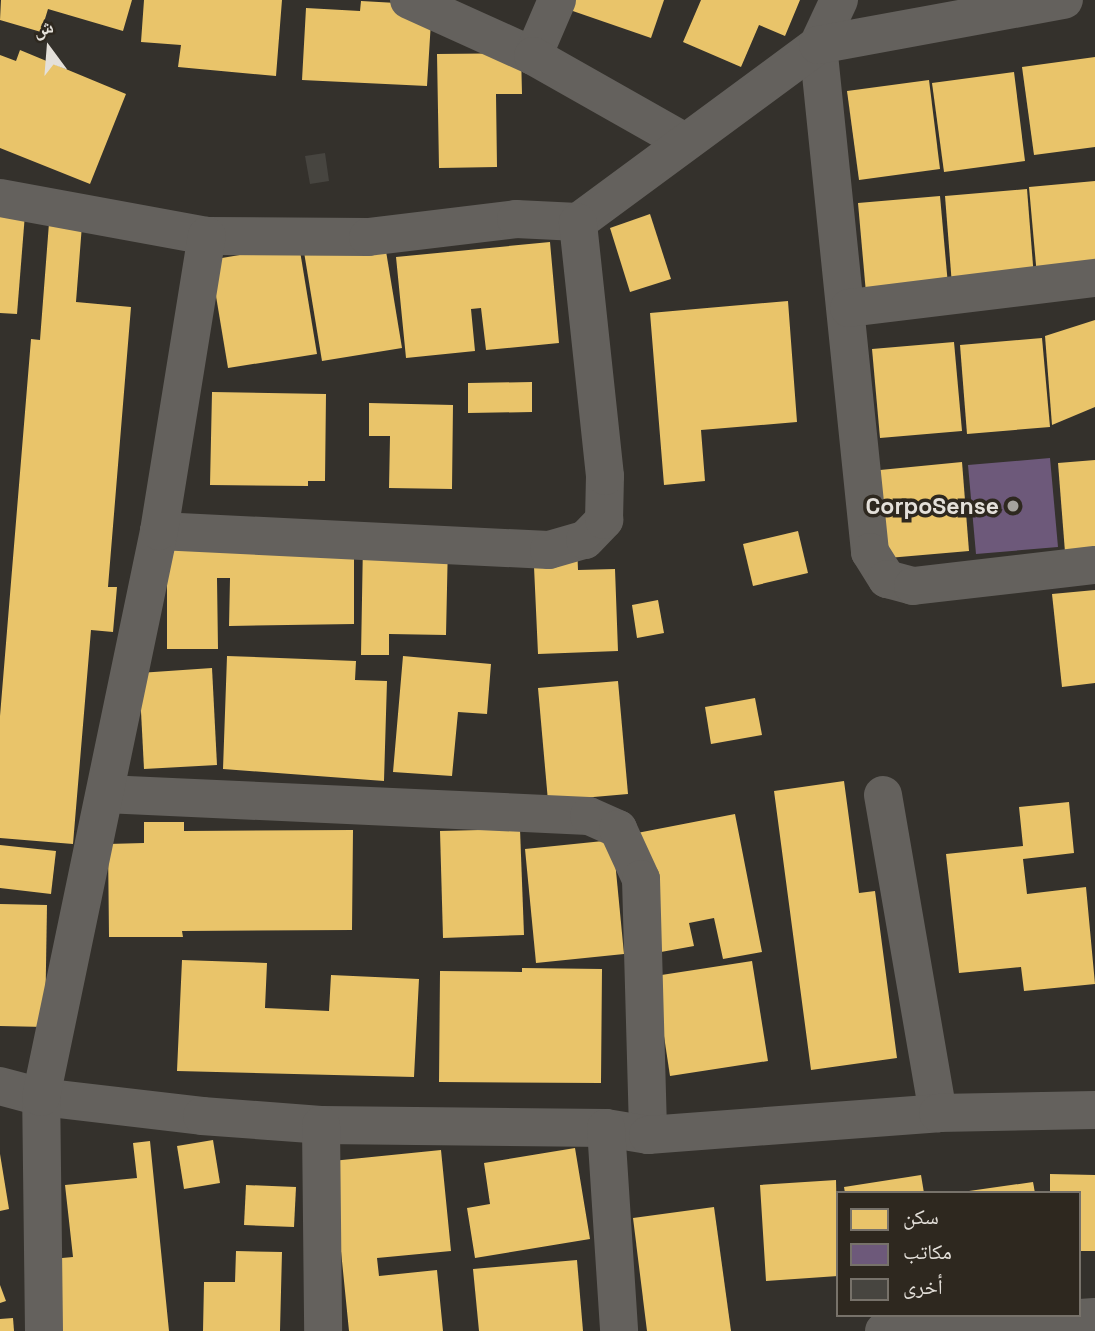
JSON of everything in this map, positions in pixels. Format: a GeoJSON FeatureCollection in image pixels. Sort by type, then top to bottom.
{"type":"FeatureCollection","features":[{"type":"Feature","properties":{"kind":"street"},"geometry":{"type":"LineString","coordinates":[[408,0],[533,56],[683,141]]}},
{"type":"Feature","properties":{"kind":"street"},"geometry":{"type":"LineString","coordinates":[[533,56],[557,0]]}},
{"type":"Feature","properties":{"kind":"street"},"geometry":{"type":"LineString","coordinates":[[839,0],[818,45],[849,308],[870,552],[887,579],[913,586],[1095,565]]}},
{"type":"Feature","properties":{"kind":"street"},"geometry":{"type":"LineString","coordinates":[[0,198],[207,236],[368,237],[516,219],[578,222],[683,141],[818,45],[1065,0]]}},
{"type":"Feature","properties":{"kind":"street"},"geometry":{"type":"LineString","coordinates":[[159,531],[550,550],[585,540],[604,520],[606,476],[578,222]]}},
{"type":"Feature","properties":{"kind":"street"},"geometry":{"type":"LineString","coordinates":[[44,1331],[41,1097],[159,531],[207,236]]}},
{"type":"Feature","properties":{"kind":"street"},"geometry":{"type":"LineString","coordinates":[[849,308],[1095,278]]}},
{"type":"Feature","properties":{"kind":"street"},"geometry":{"type":"LineString","coordinates":[[105,794],[589,816],[618,830],[641,879],[648,1135]]}},
{"type":"Feature","properties":{"kind":"street"},"geometry":{"type":"LineString","coordinates":[[883,795],[938,1113]]}},
{"type":"Feature","properties":{"kind":"street"},"geometry":{"type":"LineString","coordinates":[[0,1086],[41,1097],[321,1125],[606,1128],[648,1135],[938,1113],[1095,1110]]}},
{"type":"Feature","properties":{"kind":"street"},"geometry":{"type":"LineString","coordinates":[[321,1125],[323,1331]]}},
{"type":"Feature","properties":{"kind":"street"},"geometry":{"type":"LineString","coordinates":[[606,1128],[619,1331]]}},
{"type":"Feature","properties":{"kind":"street"},"geometry":{"type":"LineString","coordinates":[[884,1331],[1095,1317]]}},
{"type":"Feature","properties":{"kind":"building: سكن"},"geometry":{"type":"Polygon","coordinates":[[[1,0],[132,0],[123,31],[48,9],[41,32],[0,20],[1,0]]]}},
{"type":"Feature","properties":{"kind":"building: سكن"},"geometry":{"type":"Polygon","coordinates":[[[144,0],[282,0],[276,76],[178,67],[181,45],[141,42],[144,0]]]}},
{"type":"Feature","properties":{"kind":"building: سكن"},"geometry":{"type":"Polygon","coordinates":[[[570,0],[664,0],[651,38],[567,9],[570,0]]]}},
{"type":"Feature","properties":{"kind":"building: سكن"},"geometry":{"type":"Polygon","coordinates":[[[701,0],[800,0],[785,36],[759,25],[741,67],[683,42],[701,0]]]}},
{"type":"Feature","properties":{"kind":"building: سكن"},"geometry":{"type":"Polygon","coordinates":[[[361,1],[432,5],[427,86],[302,80],[306,8],[360,11],[361,1]]]}},
{"type":"Feature","properties":{"kind":"building: سكن"},"geometry":{"type":"Polygon","coordinates":[[[20,50],[126,94],[90,184],[0,148],[0,55],[16,61],[20,50]]]}},
{"type":"Feature","properties":{"kind":"building: سكن"},"geometry":{"type":"Polygon","coordinates":[[[521,53],[522,94],[496,94],[497,167],[439,168],[437,54],[521,53]]]}},
{"type":"Feature","properties":{"kind":"building: سكن"},"geometry":{"type":"Polygon","coordinates":[[[1095,57],[1095,147],[1034,155],[1022,67],[1095,57]]]}},
{"type":"Feature","properties":{"kind":"building: سكن"},"geometry":{"type":"Polygon","coordinates":[[[1014,72],[1025,161],[944,172],[932,83],[1014,72]]]}},
{"type":"Feature","properties":{"kind":"building: سكن"},"geometry":{"type":"Polygon","coordinates":[[[929,80],[940,169],[859,180],[847,91],[929,80]]]}},
{"type":"Feature","properties":{"kind":"building: سكن"},"geometry":{"type":"Polygon","coordinates":[[[1095,181],[1095,271],[1037,276],[1029,187],[1095,181]]]}},
{"type":"Feature","properties":{"kind":"building: سكن"},"geometry":{"type":"Polygon","coordinates":[[[1027,189],[1034,278],[952,285],[945,196],[1027,189]]]}},
{"type":"Feature","properties":{"kind":"building: سكن"},"geometry":{"type":"Polygon","coordinates":[[[940,196],[948,285],[866,293],[858,203],[940,196]]]}},
{"type":"Feature","properties":{"kind":"building: سكن"},"geometry":{"type":"Polygon","coordinates":[[[0,212],[25,214],[17,314],[0,313],[0,212]]]}},
{"type":"Feature","properties":{"kind":"building: سكن"},"geometry":{"type":"Polygon","coordinates":[[[650,214],[671,279],[630,292],[610,228],[650,214]]]}},
{"type":"Feature","properties":{"kind":"building: سكن"},"geometry":{"type":"Polygon","coordinates":[[[49,223],[82,225],[76,302],[131,307],[108,587],[117,587],[113,632],[91,630],[73,844],[0,838],[0,716],[31,339],[40,340],[49,223]]]}},
{"type":"Feature","properties":{"kind":"building: سكن"},"geometry":{"type":"Polygon","coordinates":[[[384,239],[402,348],[322,361],[304,252],[384,239]]]}},
{"type":"Feature","properties":{"kind":"building: سكن"},"geometry":{"type":"Polygon","coordinates":[[[550,242],[559,343],[486,350],[481,308],[471,309],[475,351],[406,358],[396,257],[550,242]]]}},
{"type":"Feature","properties":{"kind":"building: سكن"},"geometry":{"type":"Polygon","coordinates":[[[299,245],[317,354],[228,368],[210,260],[299,245]]]}},
{"type":"Feature","properties":{"kind":"building: سكن"},"geometry":{"type":"Polygon","coordinates":[[[788,301],[797,422],[701,430],[705,481],[664,485],[650,313],[788,301]]]}},
{"type":"Feature","properties":{"kind":"building: سكن"},"geometry":{"type":"Polygon","coordinates":[[[1095,320],[1095,407],[1052,425],[1045,336],[1095,320]]]}},
{"type":"Feature","properties":{"kind":"building: سكن"},"geometry":{"type":"Polygon","coordinates":[[[1042,338],[1050,427],[967,434],[960,345],[1042,338]]]}},
{"type":"Feature","properties":{"kind":"building: سكن"},"geometry":{"type":"Polygon","coordinates":[[[954,342],[962,431],[880,438],[872,349],[954,342]]]}},
{"type":"Feature","properties":{"kind":"building: سكن"},"geometry":{"type":"Polygon","coordinates":[[[532,382],[532,412],[468,413],[468,383],[532,382]]]}},
{"type":"Feature","properties":{"kind":"building: سكن"},"geometry":{"type":"Polygon","coordinates":[[[212,392],[326,394],[325,481],[308,481],[308,486],[210,485],[212,392]]]}},
{"type":"Feature","properties":{"kind":"building: سكن"},"geometry":{"type":"Polygon","coordinates":[[[369,403],[453,405],[452,489],[389,488],[390,436],[369,436],[369,403]]]}},
{"type":"Feature","properties":{"kind":"building: سكن"},"geometry":{"type":"Polygon","coordinates":[[[1095,460],[1095,549],[1065,552],[1058,463],[1095,460]]]}},
{"type":"Feature","properties":{"kind":"building: سكن"},"geometry":{"type":"Polygon","coordinates":[[[962,462],[969,551],[888,558],[880,470],[962,462]]]}},
{"type":"Feature","properties":{"kind":"building: سكن"},"geometry":{"type":"Polygon","coordinates":[[[798,531],[808,573],[753,586],[743,544],[798,531]]]}},
{"type":"Feature","properties":{"kind":"building: سكن"},"geometry":{"type":"Polygon","coordinates":[[[363,542],[448,542],[446,635],[389,634],[389,655],[361,655],[363,542]]]}},
{"type":"Feature","properties":{"kind":"building: سكن"},"geometry":{"type":"Polygon","coordinates":[[[167,543],[354,543],[354,624],[229,626],[230,578],[217,578],[218,649],[167,649],[167,543]]]}},
{"type":"Feature","properties":{"kind":"building: سكن"},"geometry":{"type":"Polygon","coordinates":[[[577,543],[578,570],[615,569],[618,651],[538,654],[533,545],[577,543]]]}},
{"type":"Feature","properties":{"kind":"building: سكن"},"geometry":{"type":"Polygon","coordinates":[[[1095,590],[1095,683],[1062,687],[1052,594],[1095,590]]]}},
{"type":"Feature","properties":{"kind":"building: سكن"},"geometry":{"type":"Polygon","coordinates":[[[658,600],[664,633],[637,638],[632,605],[658,600]]]}},
{"type":"Feature","properties":{"kind":"building: سكن"},"geometry":{"type":"Polygon","coordinates":[[[227,656],[356,661],[355,680],[387,681],[384,781],[223,769],[227,656]]]}},
{"type":"Feature","properties":{"kind":"building: سكن"},"geometry":{"type":"Polygon","coordinates":[[[403,656],[491,664],[487,714],[458,712],[452,776],[393,772],[403,656]]]}},
{"type":"Feature","properties":{"kind":"building: سكن"},"geometry":{"type":"Polygon","coordinates":[[[212,668],[217,765],[144,769],[139,673],[212,668]]]}},
{"type":"Feature","properties":{"kind":"building: سكن"},"geometry":{"type":"Polygon","coordinates":[[[618,681],[628,794],[548,801],[538,688],[618,681]]]}},
{"type":"Feature","properties":{"kind":"building: سكن"},"geometry":{"type":"Polygon","coordinates":[[[755,698],[762,735],[711,744],[705,707],[755,698]]]}},
{"type":"Feature","properties":{"kind":"building: سكن"},"geometry":{"type":"Polygon","coordinates":[[[844,781],[859,893],[875,891],[897,1058],[811,1070],[774,791],[844,781]]]}},
{"type":"Feature","properties":{"kind":"building: سكن"},"geometry":{"type":"Polygon","coordinates":[[[1069,802],[1074,853],[1023,859],[1027,894],[1086,887],[1095,984],[1024,991],[1021,967],[959,973],[946,854],[1023,846],[1019,807],[1069,802]]]}},
{"type":"Feature","properties":{"kind":"building: سكن"},"geometry":{"type":"Polygon","coordinates":[[[735,814],[762,952],[723,959],[714,918],[689,923],[694,946],[661,952],[637,833],[735,814]]]}},
{"type":"Feature","properties":{"kind":"building: سكن"},"geometry":{"type":"Polygon","coordinates":[[[144,822],[184,822],[184,831],[353,830],[352,930],[182,931],[183,937],[109,937],[108,844],[144,843],[144,822]]]}},
{"type":"Feature","properties":{"kind":"building: سكن"},"geometry":{"type":"Polygon","coordinates":[[[520,829],[524,935],[443,938],[440,831],[520,829]]]}},
{"type":"Feature","properties":{"kind":"building: سكن"},"geometry":{"type":"Polygon","coordinates":[[[613,840],[624,954],[536,963],[525,849],[613,840]]]}},
{"type":"Feature","properties":{"kind":"building: سكن"},"geometry":{"type":"Polygon","coordinates":[[[0,845],[56,851],[51,894],[0,888],[0,845]]]}},
{"type":"Feature","properties":{"kind":"building: سكن"},"geometry":{"type":"Polygon","coordinates":[[[0,904],[47,905],[45,1027],[0,1026],[0,904]]]}},
{"type":"Feature","properties":{"kind":"building: سكن"},"geometry":{"type":"Polygon","coordinates":[[[182,960],[267,963],[265,1008],[329,1011],[331,975],[419,979],[414,1077],[177,1071],[182,960]]]}},
{"type":"Feature","properties":{"kind":"building: سكن"},"geometry":{"type":"Polygon","coordinates":[[[752,961],[768,1061],[670,1076],[655,976],[752,961]]]}},
{"type":"Feature","properties":{"kind":"building: سكن"},"geometry":{"type":"Polygon","coordinates":[[[522,968],[602,969],[601,1083],[439,1082],[440,971],[522,972],[522,968]]]}},
{"type":"Feature","properties":{"kind":"building: سكن"},"geometry":{"type":"Polygon","coordinates":[[[213,1140],[220,1183],[184,1189],[177,1146],[213,1140]]]}},
{"type":"Feature","properties":{"kind":"building: سكن"},"geometry":{"type":"Polygon","coordinates":[[[150,1141],[169,1331],[58,1331],[51,1259],[73,1257],[65,1185],[137,1178],[133,1143],[150,1141]]]}},
{"type":"Feature","properties":{"kind":"building: سكن"},"geometry":{"type":"Polygon","coordinates":[[[575,1148],[590,1239],[475,1258],[467,1208],[490,1204],[484,1163],[575,1148]]]}},
{"type":"Feature","properties":{"kind":"building: سكن"},"geometry":{"type":"Polygon","coordinates":[[[441,1150],[451,1251],[377,1258],[379,1276],[437,1270],[443,1331],[349,1331],[332,1161],[441,1150]]]}},
{"type":"Feature","properties":{"kind":"building: سكن"},"geometry":{"type":"Polygon","coordinates":[[[0,1154],[9,1209],[0,1211],[0,1154]]]}},
{"type":"Feature","properties":{"kind":"building: سكن"},"geometry":{"type":"Polygon","coordinates":[[[1050,1174],[1095,1175],[1095,1251],[1081,1251],[1081,1191],[1050,1191],[1050,1174]]]}},
{"type":"Feature","properties":{"kind":"building: سكن"},"geometry":{"type":"Polygon","coordinates":[[[921,1175],[924,1191],[845,1191],[844,1187],[921,1175]]]}},
{"type":"Feature","properties":{"kind":"building: سكن"},"geometry":{"type":"Polygon","coordinates":[[[836,1180],[836,1276],[766,1281],[760,1185],[836,1180]]]}},
{"type":"Feature","properties":{"kind":"building: سكن"},"geometry":{"type":"Polygon","coordinates":[[[1033,1182],[1035,1191],[969,1191],[1033,1182]]]}},
{"type":"Feature","properties":{"kind":"building: سكن"},"geometry":{"type":"Polygon","coordinates":[[[246,1185],[296,1187],[294,1227],[244,1225],[246,1185]]]}},
{"type":"Feature","properties":{"kind":"building: سكن"},"geometry":{"type":"Polygon","coordinates":[[[714,1207],[731,1331],[647,1331],[633,1218],[714,1207]]]}},
{"type":"Feature","properties":{"kind":"building: سكن"},"geometry":{"type":"Polygon","coordinates":[[[236,1251],[282,1252],[280,1331],[203,1331],[204,1282],[235,1282],[236,1251]]]}},
{"type":"Feature","properties":{"kind":"building: سكن"},"geometry":{"type":"Polygon","coordinates":[[[577,1260],[583,1331],[479,1331],[473,1269],[577,1260]]]}},
{"type":"Feature","properties":{"kind":"building: سكن"},"geometry":{"type":"Polygon","coordinates":[[[0,1285],[6,1301],[0,1303],[0,1285]]]}},
{"type":"Feature","properties":{"kind":"building: سكن"},"geometry":{"type":"Polygon","coordinates":[[[13,1318],[14,1331],[0,1331],[0,1319],[13,1318]]]}},
{"type":"Feature","properties":{"kind":"building: مكاتب","name":"CorpoSense"},"geometry":{"type":"Polygon","coordinates":[[[1050,458],[1058,547],[976,554],[968,465],[1050,458]]]}},
{"type":"Feature","properties":{"kind":"building: أخرى"},"geometry":{"type":"Polygon","coordinates":[[[325,153],[329,181],[310,184],[305,156],[325,153]]]}},
{"type":"Feature","properties":{"kind":"place","name":"CorpoSense"},"geometry":{"type":"Point","coordinates":[1013,506]}}]}
